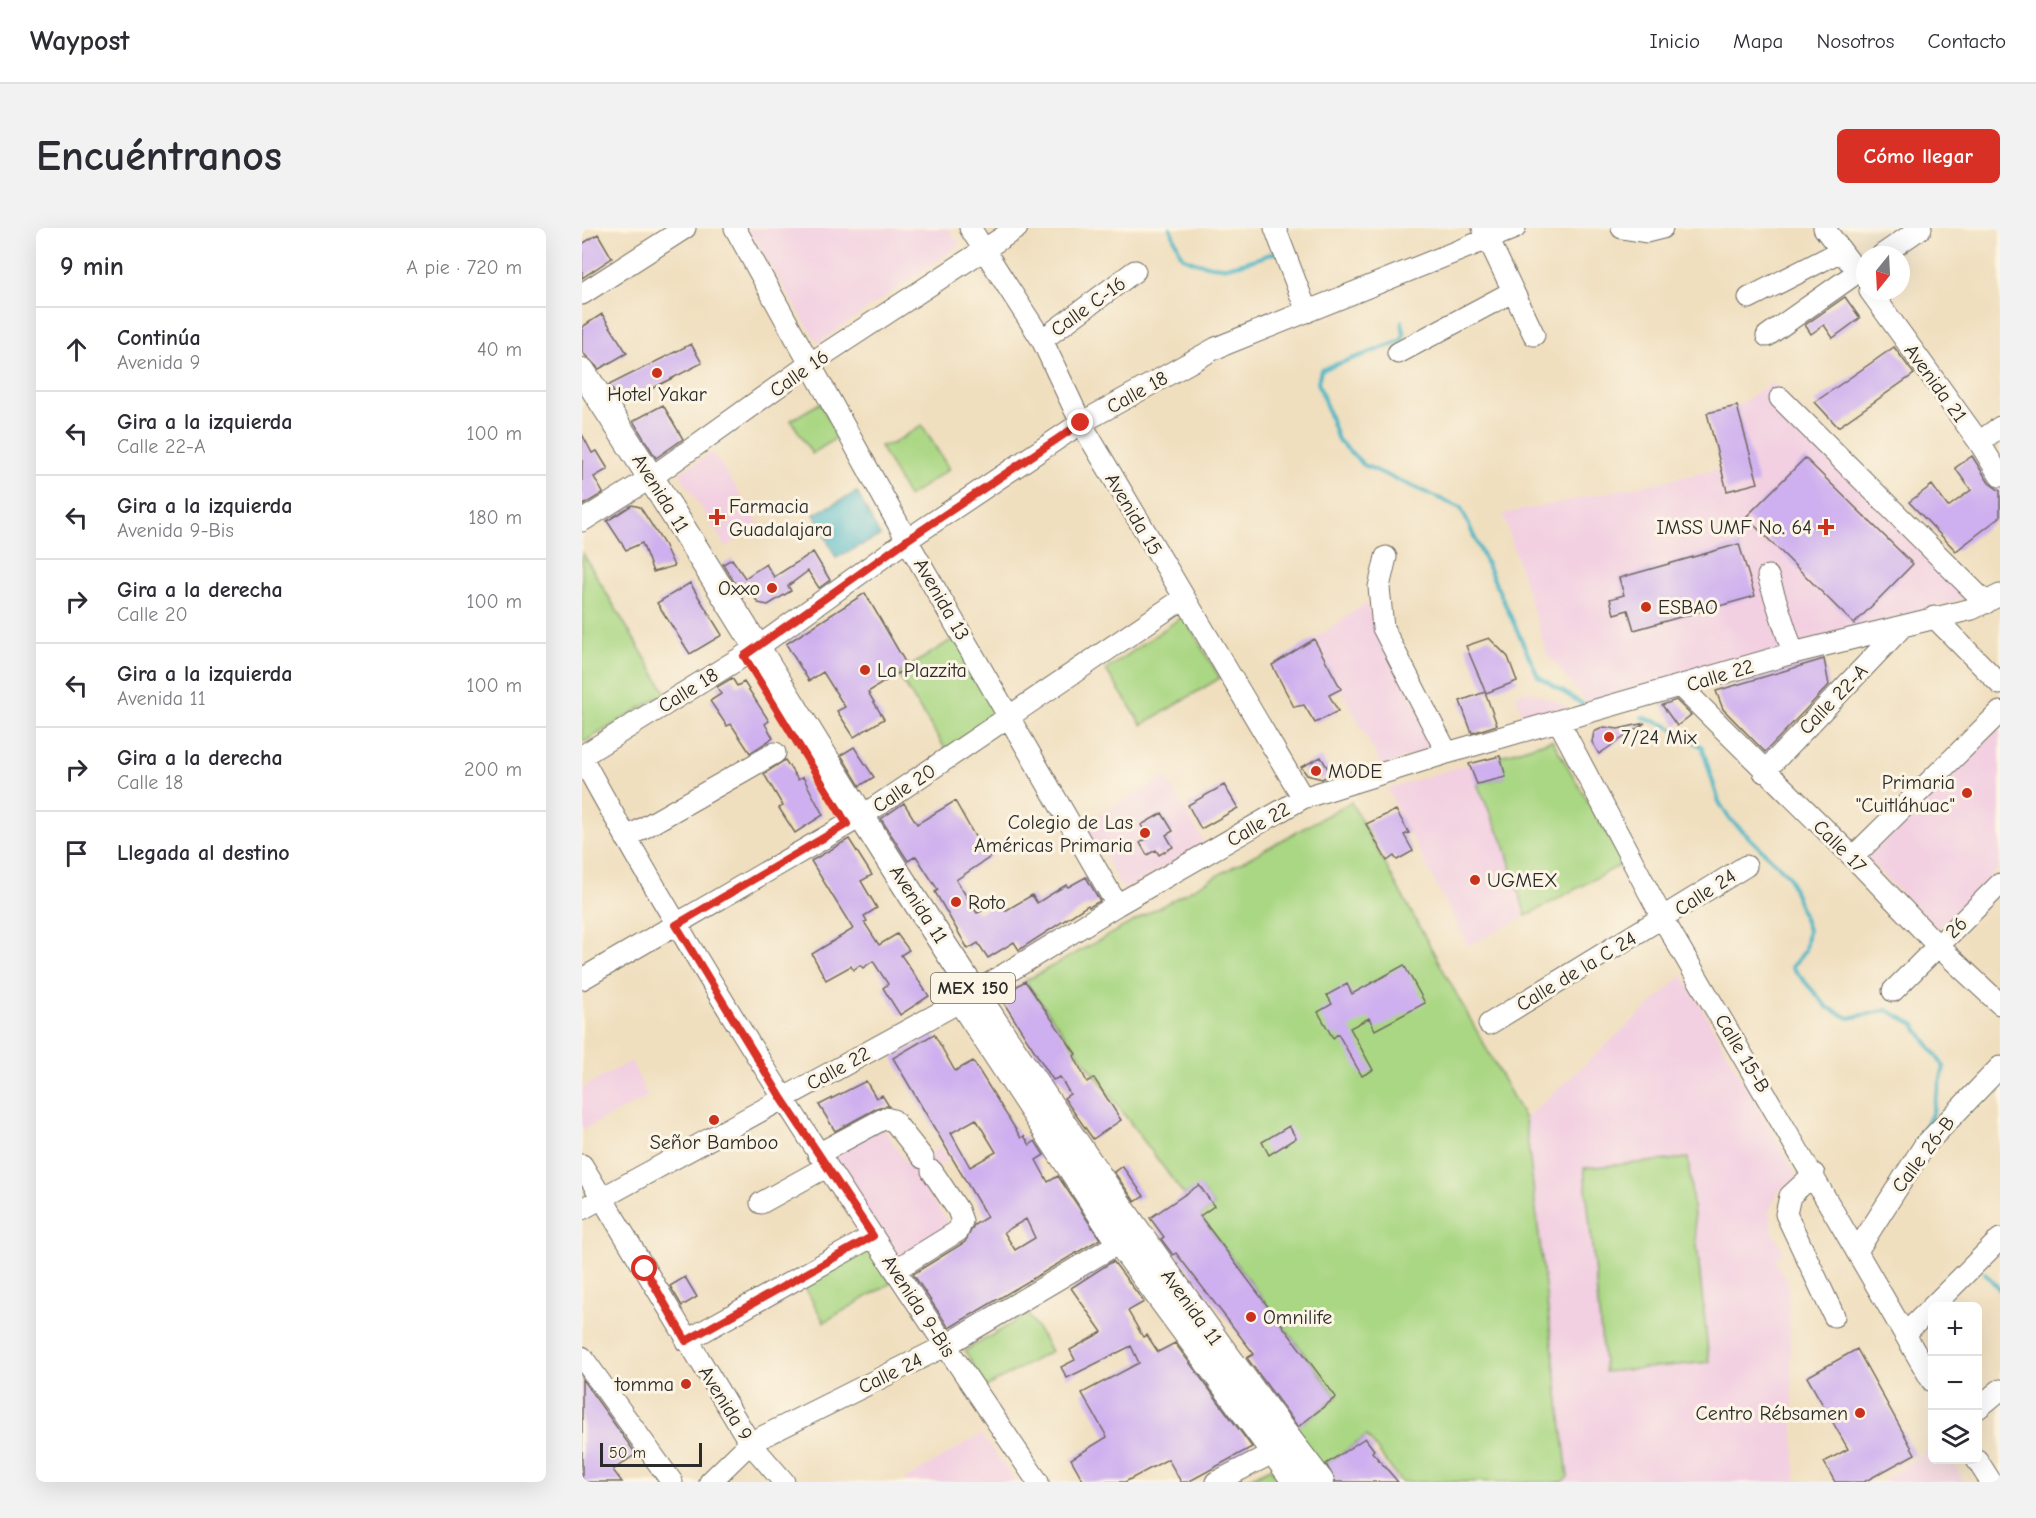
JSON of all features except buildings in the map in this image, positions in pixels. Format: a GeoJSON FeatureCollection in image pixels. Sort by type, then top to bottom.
{"type":"FeatureCollection","features":[{"type":"Feature","properties":{"kind":"main road","name":"Avenida 11"},"geometry":{"type":"LineString","coordinates":[[582,371],[645,481],[854,820],[1128,1238],[1282,1448],[1296,1482]]}},
{"type":"Feature","properties":{"kind":"main road","name":"Avenida 11"},"geometry":{"type":"LineString","coordinates":[[582,401],[645,481]]}},
{"type":"Feature","properties":{"kind":"main road","name":"Avenida 11"},"geometry":{"type":"LineString","coordinates":[[1282,1448],[1321,1482]]}},
{"type":"Feature","properties":{"kind":"street"},"geometry":{"type":"LineString","coordinates":[[582,294],[685,228]]}},
{"type":"Feature","properties":{"kind":"street","name":"Avenida 13"},"geometry":{"type":"LineString","coordinates":[[735,228],[907,540],[1011,716],[1118,905]]}},
{"type":"Feature","properties":{"kind":"street","name":"Avenida 15"},"geometry":{"type":"LineString","coordinates":[[970,228],[1042,340],[1081,423],[1304,798]]}},
{"type":"Feature","properties":{"kind":"street","name":"Calle 16"},"geometry":{"type":"LineString","coordinates":[[582,521],[645,481],[811,363],[1017,228]]}},
{"type":"Feature","properties":{"kind":"street"},"geometry":{"type":"LineString","coordinates":[[1275,228],[1307,312]]}},
{"type":"Feature","properties":{"kind":"street","name":"Calle 18"},"geometry":{"type":"LineString","coordinates":[[582,757],[751,651],[907,540],[1081,423],[1216,348],[1307,312],[1485,233],[1515,228]]}},
{"type":"Feature","properties":{"kind":"street"},"geometry":{"type":"LineString","coordinates":[[1622,228],[1646,232],[1662,228]]}},
{"type":"Feature","properties":{"kind":"street"},"geometry":{"type":"LineString","coordinates":[[1824,228],[1856,267]]}},
{"type":"Feature","properties":{"kind":"street"},"geometry":{"type":"LineString","coordinates":[[1895,246],[1921,228]]}},
{"type":"Feature","properties":{"kind":"street"},"geometry":{"type":"LineString","coordinates":[[1485,233],[1534,335]]}},
{"type":"Feature","properties":{"kind":"street"},"geometry":{"type":"LineString","coordinates":[[1749,298],[1841,251]]}},
{"type":"Feature","properties":{"kind":"street","name":"Calle C-16"},"geometry":{"type":"LineString","coordinates":[[1042,340],[1135,272]]}},
{"type":"Feature","properties":{"kind":"street"},"geometry":{"type":"LineString","coordinates":[[1767,336],[1856,278]]}},
{"type":"Feature","properties":{"kind":"street"},"geometry":{"type":"LineString","coordinates":[[1398,353],[1512,292]]}},
{"type":"Feature","properties":{"kind":"street","name":"Avenida 21"},"geometry":{"type":"LineString","coordinates":[[1876,300],[1979,442],[2000,476]]}},
{"type":"Feature","properties":{"kind":"street"},"geometry":{"type":"LineString","coordinates":[[1780,398],[1986,602]]}},
{"type":"Feature","properties":{"kind":"street"},"geometry":{"type":"LineString","coordinates":[[1979,442],[2000,427]]}},
{"type":"Feature","properties":{"kind":"street"},"geometry":{"type":"LineString","coordinates":[[1386,558],[1378,587],[1383,628],[1447,753]]}},
{"type":"Feature","properties":{"kind":"street"},"geometry":{"type":"LineString","coordinates":[[1923,560],[1986,602]]}},
{"type":"Feature","properties":{"kind":"street"},"geometry":{"type":"LineString","coordinates":[[1768,576],[1793,653]]}},
{"type":"Feature","properties":{"kind":"street","name":"Calle 20"},"geometry":{"type":"LineString","coordinates":[[582,979],[854,820],[1184,598]]}},
{"type":"Feature","properties":{"kind":"street","name":"Calle 22"},"geometry":{"type":"LineString","coordinates":[[582,1209],[968,996],[1118,905],[1304,798],[1447,753],[1793,653],[1902,627],[1986,602]]}},
{"type":"Feature","properties":{"kind":"street"},"geometry":{"type":"LineString","coordinates":[[1934,617],[2000,684]]}},
{"type":"Feature","properties":{"kind":"street","name":"Calle 22-A"},"geometry":{"type":"LineString","coordinates":[[1764,771],[1902,627]]}},
{"type":"Feature","properties":{"kind":"street","name":"Calle 17"},"geometry":{"type":"LineString","coordinates":[[1681,687],[1853,857],[1937,945],[2000,1004]]}},
{"type":"Feature","properties":{"kind":"street"},"geometry":{"type":"LineString","coordinates":[[1853,857],[2000,712]]}},
{"type":"Feature","properties":{"kind":"street","name":"Calle 15-B"},"geometry":{"type":"LineString","coordinates":[[1559,722],[1663,919],[1814,1174],[1928,1374]]}},
{"type":"Feature","properties":{"kind":"street"},"geometry":{"type":"LineString","coordinates":[[626,838],[776,753]]}},
{"type":"Feature","properties":{"kind":"street","name":"Avenida 9-Bis"},"geometry":{"type":"LineString","coordinates":[[582,757],[676,925],[782,1099],[1038,1482]]}},
{"type":"Feature","properties":{"kind":"street","name":"Calle 24"},"geometry":{"type":"LineString","coordinates":[[1663,919],[1746,866]]}},
{"type":"Feature","properties":{"kind":"street","name":"26"},"geometry":{"type":"LineString","coordinates":[[1893,991],[2000,884]]}},
{"type":"Feature","properties":{"kind":"street","name":"Calle de la C 24"},"geometry":{"type":"LineString","coordinates":[[1488,1024],[1663,919]]}},
{"type":"Feature","properties":{"kind":"street","name":"Calle 26-B"},"geometry":{"type":"LineString","coordinates":[[1857,1251],[1924,1146],[2000,1067]]}},
{"type":"Feature","properties":{"kind":"street"},"geometry":{"type":"LineString","coordinates":[[761,1203],[885,1118],[893,1120],[958,1210],[962,1221],[958,1231],[895,1270]]}},
{"type":"Feature","properties":{"kind":"street","name":"Avenida 9"},"geometry":{"type":"LineString","coordinates":[[583,1167],[686,1341],[750,1443],[784,1482]]}},
{"type":"Feature","properties":{"kind":"street"},"geometry":{"type":"LineString","coordinates":[[1814,1174],[1790,1196],[1786,1214],[1834,1316]]}},
{"type":"Feature","properties":{"kind":"street"},"geometry":{"type":"LineString","coordinates":[[686,1341],[873,1236]]}},
{"type":"Feature","properties":{"kind":"street","name":"Calle 24"},"geometry":{"type":"LineString","coordinates":[[710,1482],[750,1443],[945,1346],[1128,1238]]}},
{"type":"Feature","properties":{"kind":"street"},"geometry":{"type":"LineString","coordinates":[[1938,1302],[2000,1239]]}},
{"type":"Feature","properties":{"kind":"street"},"geometry":{"type":"LineString","coordinates":[[1905,1334],[1928,1312]]}},
{"type":"Feature","properties":{"kind":"street"},"geometry":{"type":"LineString","coordinates":[[582,1357],[672,1482]]}},
{"type":"Feature","properties":{"kind":"street"},"geometry":{"type":"LineString","coordinates":[[1982,1404],[2000,1390]]}},
{"type":"Feature","properties":{"kind":"street"},"geometry":{"type":"LineString","coordinates":[[1216,1482],[1282,1448]]}},
{"type":"Feature","properties":{"kind":"street"},"geometry":{"type":"LineString","coordinates":[[1979,1464],[1990,1482]]}},
{"type":"Feature","properties":{"kind":"shaded area"},"geometry":{"type":"Polygon","coordinates":[[[747,228],[949,228],[960,245],[818,343],[747,228]]]}},
{"type":"Feature","properties":{"kind":"shaded area"},"geometry":{"type":"Polygon","coordinates":[[[1772,382],[1981,594],[1588,704],[1547,654],[1503,514],[1721,469],[1737,406],[1772,382]]]}},
{"type":"Feature","properties":{"kind":"shaded area"},"geometry":{"type":"Polygon","coordinates":[[[713,452],[760,526],[726,547],[679,473],[713,452]]]}},
{"type":"Feature","properties":{"kind":"shaded area"},"geometry":{"type":"Polygon","coordinates":[[[1366,603],[1437,748],[1382,766],[1314,639],[1366,603]]]}},
{"type":"Feature","properties":{"kind":"shaded area"},"geometry":{"type":"Polygon","coordinates":[[[1529,691],[1565,705],[1567,712],[1524,723],[1516,694],[1529,691]]]}},
{"type":"Feature","properties":{"kind":"shaded area","name":"Primaria \"Cuitláhuac\""},"geometry":{"type":"Polygon","coordinates":[[[2000,727],[2000,867],[1937,929],[1866,858],[2000,727]]]}},
{"type":"Feature","properties":{"kind":"shaded area","name":"UGMEX"},"geometry":{"type":"Polygon","coordinates":[[[1469,764],[1504,844],[1526,916],[1468,946],[1387,789],[1469,764]]]}},
{"type":"Feature","properties":{"kind":"shaded area","name":"Colegio de Las Américas Primaria"},"geometry":{"type":"Polygon","coordinates":[[[1166,776],[1205,844],[1123,890],[1085,822],[1166,776]]]}},
{"type":"Feature","properties":{"kind":"shaded area"},"geometry":{"type":"Polygon","coordinates":[[[1683,975],[1797,1177],[1778,1191],[1769,1212],[1772,1229],[1784,1253],[1774,1259],[1788,1282],[1796,1482],[1562,1482],[1568,1477],[1525,1119],[1683,975]]]}},
{"type":"Feature","properties":{"kind":"shaded area"},"geometry":{"type":"Polygon","coordinates":[[[631,1061],[648,1097],[582,1130],[582,1088],[631,1061]]]}},
{"type":"Feature","properties":{"kind":"shaded area"},"geometry":{"type":"Polygon","coordinates":[[[880,1123],[909,1167],[940,1147],[949,1160],[918,1180],[953,1229],[901,1261],[826,1152],[880,1123]]]}},
{"type":"Feature","properties":{"kind":"shaded area"},"geometry":{"type":"Polygon","coordinates":[[[981,1434],[1016,1482],[901,1482],[981,1434]]]}},
{"type":"Feature","properties":{"kind":"shaded area"},"geometry":{"type":"Polygon","coordinates":[[[1928,1450],[1928,1464],[1954,1464],[1964,1482],[1881,1482],[1928,1450]]]}},
{"type":"Feature","properties":{"kind":"green space"},"geometry":{"type":"Polygon","coordinates":[[[820,403],[839,436],[812,454],[791,420],[820,403]]]}},
{"type":"Feature","properties":{"kind":"green space"},"geometry":{"type":"Polygon","coordinates":[[[922,425],[949,469],[908,497],[880,446],[892,444],[922,425]]]}},
{"type":"Feature","properties":{"kind":"green space"},"geometry":{"type":"Polygon","coordinates":[[[582,552],[666,693],[584,742],[582,739],[582,552]]]}},
{"type":"Feature","properties":{"kind":"green space"},"geometry":{"type":"Polygon","coordinates":[[[1183,616],[1220,678],[1142,725],[1106,670],[1183,616]]]}},
{"type":"Feature","properties":{"kind":"green space"},"geometry":{"type":"Polygon","coordinates":[[[956,637],[1000,714],[946,750],[898,674],[956,637]]]}},
{"type":"Feature","properties":{"kind":"green space"},"geometry":{"type":"Polygon","coordinates":[[[1552,740],[1624,863],[1526,916],[1504,844],[1477,784],[1505,777],[1500,756],[1552,740]]]}},
{"type":"Feature","properties":{"kind":"green space"},"geometry":{"type":"Polygon","coordinates":[[[1351,802],[1525,1119],[1568,1477],[1562,1482],[1401,1482],[1367,1436],[1320,1468],[1292,1431],[1337,1397],[1200,1216],[1214,1206],[1199,1186],[1184,1195],[1025,981],[1351,802]]]}},
{"type":"Feature","properties":{"kind":"green space"},"geometry":{"type":"Polygon","coordinates":[[[1688,1158],[1709,1362],[1605,1372],[1584,1168],[1688,1158]]]}},
{"type":"Feature","properties":{"kind":"green space"},"geometry":{"type":"Polygon","coordinates":[[[868,1249],[891,1283],[824,1322],[803,1284],[868,1249]]]}},
{"type":"Feature","properties":{"kind":"green space"},"geometry":{"type":"Polygon","coordinates":[[[1028,1314],[1051,1351],[986,1387],[965,1351],[1028,1314]]]}},
{"type":"Feature","properties":{"kind":"green space"},"geometry":{"type":"Polygon","coordinates":[[[1271,1468],[1281,1482],[1241,1482],[1271,1468]]]}},
{"type":"Feature","properties":{"kind":"water"},"geometry":{"type":"Polygon","coordinates":[[[857,492],[880,536],[836,558],[814,514],[857,492]]]}},
{"type":"Feature","properties":{"kind":"waterway"},"geometry":{"type":"LineString","coordinates":[[1170,228],[1182,257],[1208,266],[1240,264],[1277,252]]}},
{"type":"Feature","properties":{"kind":"waterway"},"geometry":{"type":"LineString","coordinates":[[1402,321],[1404,336],[1399,342],[1321,370],[1318,382],[1338,440],[1364,465],[1461,508],[1538,676],[1584,705]]}},
{"type":"Feature","properties":{"kind":"waterway"},"geometry":{"type":"LineString","coordinates":[[1642,717],[1668,726],[1702,747],[1719,802],[1729,818],[1789,876],[1808,930],[1805,950],[1792,967],[1827,1007],[1849,1018],[1887,1010],[1914,1024],[1944,1067],[1932,1114],[1919,1138]]}},
{"type":"Feature","properties":{"kind":"waterway"},"geometry":{"type":"LineString","coordinates":[[1985,1273],[2000,1290]]}},
{"type":"Feature","properties":{"kind":"place","name":"Hotel Yakar"},"geometry":{"type":"Point","coordinates":[657,373]}},
{"type":"Feature","properties":{"kind":"place","name":"Farmacia Guadalajara"},"geometry":{"type":"Point","coordinates":[717,517]}},
{"type":"Feature","properties":{"kind":"place","name":"IMSS UMF No. 64"},"geometry":{"type":"Point","coordinates":[1826,527]}},
{"type":"Feature","properties":{"kind":"place","name":"Oxxo"},"geometry":{"type":"Point","coordinates":[772,588]}},
{"type":"Feature","properties":{"kind":"place","name":"ESBAO"},"geometry":{"type":"Point","coordinates":[1646,607]}},
{"type":"Feature","properties":{"kind":"place","name":"La Plazzita"},"geometry":{"type":"Point","coordinates":[865,670]}},
{"type":"Feature","properties":{"kind":"place","name":"7/24 Mix"},"geometry":{"type":"Point","coordinates":[1609,737]}},
{"type":"Feature","properties":{"kind":"place","name":"MODE"},"geometry":{"type":"Point","coordinates":[1316,771]}},
{"type":"Feature","properties":{"kind":"place","name":"Primaria \"Cuitláhuac\""},"geometry":{"type":"Point","coordinates":[1967,793]}},
{"type":"Feature","properties":{"kind":"place","name":"Colegio de Las Américas Primaria"},"geometry":{"type":"Point","coordinates":[1145,833]}},
{"type":"Feature","properties":{"kind":"place","name":"UGMEX"},"geometry":{"type":"Point","coordinates":[1475,880]}},
{"type":"Feature","properties":{"kind":"place","name":"Roto"},"geometry":{"type":"Point","coordinates":[956,902]}},
{"type":"Feature","properties":{"kind":"place","name":"Señor Bamboo"},"geometry":{"type":"Point","coordinates":[714,1120]}},
{"type":"Feature","properties":{"kind":"place","name":"Omnilife"},"geometry":{"type":"Point","coordinates":[1251,1317]}},
{"type":"Feature","properties":{"kind":"place","name":"tomma"},"geometry":{"type":"Point","coordinates":[686,1384]}},
{"type":"Feature","properties":{"kind":"place","name":"Centro Rébsamen"},"geometry":{"type":"Point","coordinates":[1860,1413]}},
{"type":"Feature","properties":{"kind":"route"},"geometry":{"type":"LineString","coordinates":[[645,1269],[686,1341],[873,1236],[782,1099],[676,925],[847,824],[744,656],[907,540],[1081,423]]}}]}
